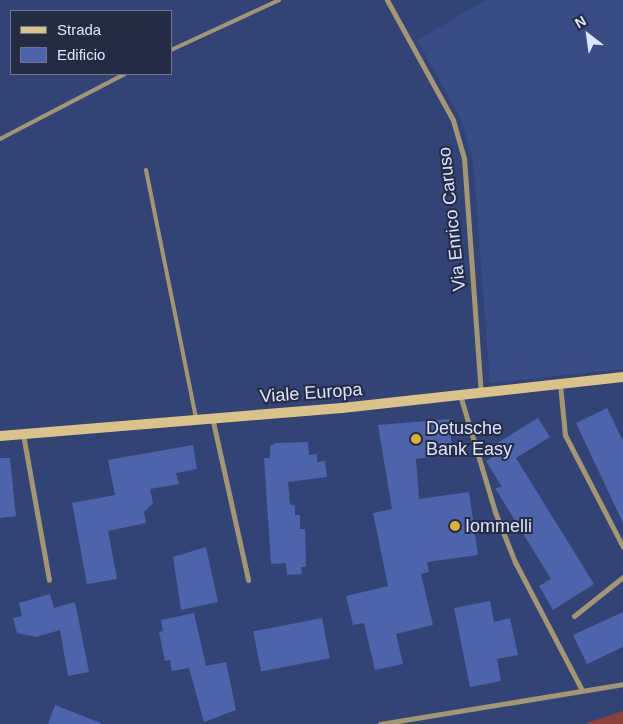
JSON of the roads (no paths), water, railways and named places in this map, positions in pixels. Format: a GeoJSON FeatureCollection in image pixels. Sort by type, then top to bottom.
{"type":"FeatureCollection","features":[{"type":"Feature","properties":{"kind":"main road","name":"Viale Europa"},"geometry":{"type":"LineString","coordinates":[[0,436],[481,393],[623,377]]}},
{"type":"Feature","properties":{"kind":"street","name":"Via Enrico Caruso"},"geometry":{"type":"LineString","coordinates":[[388,0],[453,120],[464,158],[481,393]]}},
{"type":"Feature","properties":{"kind":"street"},"geometry":{"type":"LineString","coordinates":[[560,384],[565,435],[623,547]]}},
{"type":"Feature","properties":{"kind":"street"},"geometry":{"type":"LineString","coordinates":[[459,395],[495,512],[515,562],[582,690]]}},
{"type":"Feature","properties":{"kind":"street"},"geometry":{"type":"LineString","coordinates":[[212,417],[248,580]]}},
{"type":"Feature","properties":{"kind":"street"},"geometry":{"type":"LineString","coordinates":[[23,434],[49,580]]}},
{"type":"Feature","properties":{"kind":"street"},"geometry":{"type":"LineString","coordinates":[[574,616],[623,577]]}},
{"type":"Feature","properties":{"kind":"street"},"geometry":{"type":"LineString","coordinates":[[380,724],[623,684]]}},
{"type":"Feature","properties":{"kind":"lane"},"geometry":{"type":"LineString","coordinates":[[172,50],[279,0]]}},
{"type":"Feature","properties":{"kind":"lane"},"geometry":{"type":"LineString","coordinates":[[0,138],[123,75]]}},
{"type":"Feature","properties":{"kind":"lane"},"geometry":{"type":"LineString","coordinates":[[146,170],[196,418]]}},
{"type":"Feature","properties":{"kind":"place","name":"Detusche Bank Easy"},"geometry":{"type":"Point","coordinates":[416,439]}},
{"type":"Feature","properties":{"kind":"place","name":"Iommelli"},"geometry":{"type":"Point","coordinates":[455,526]}}]}
